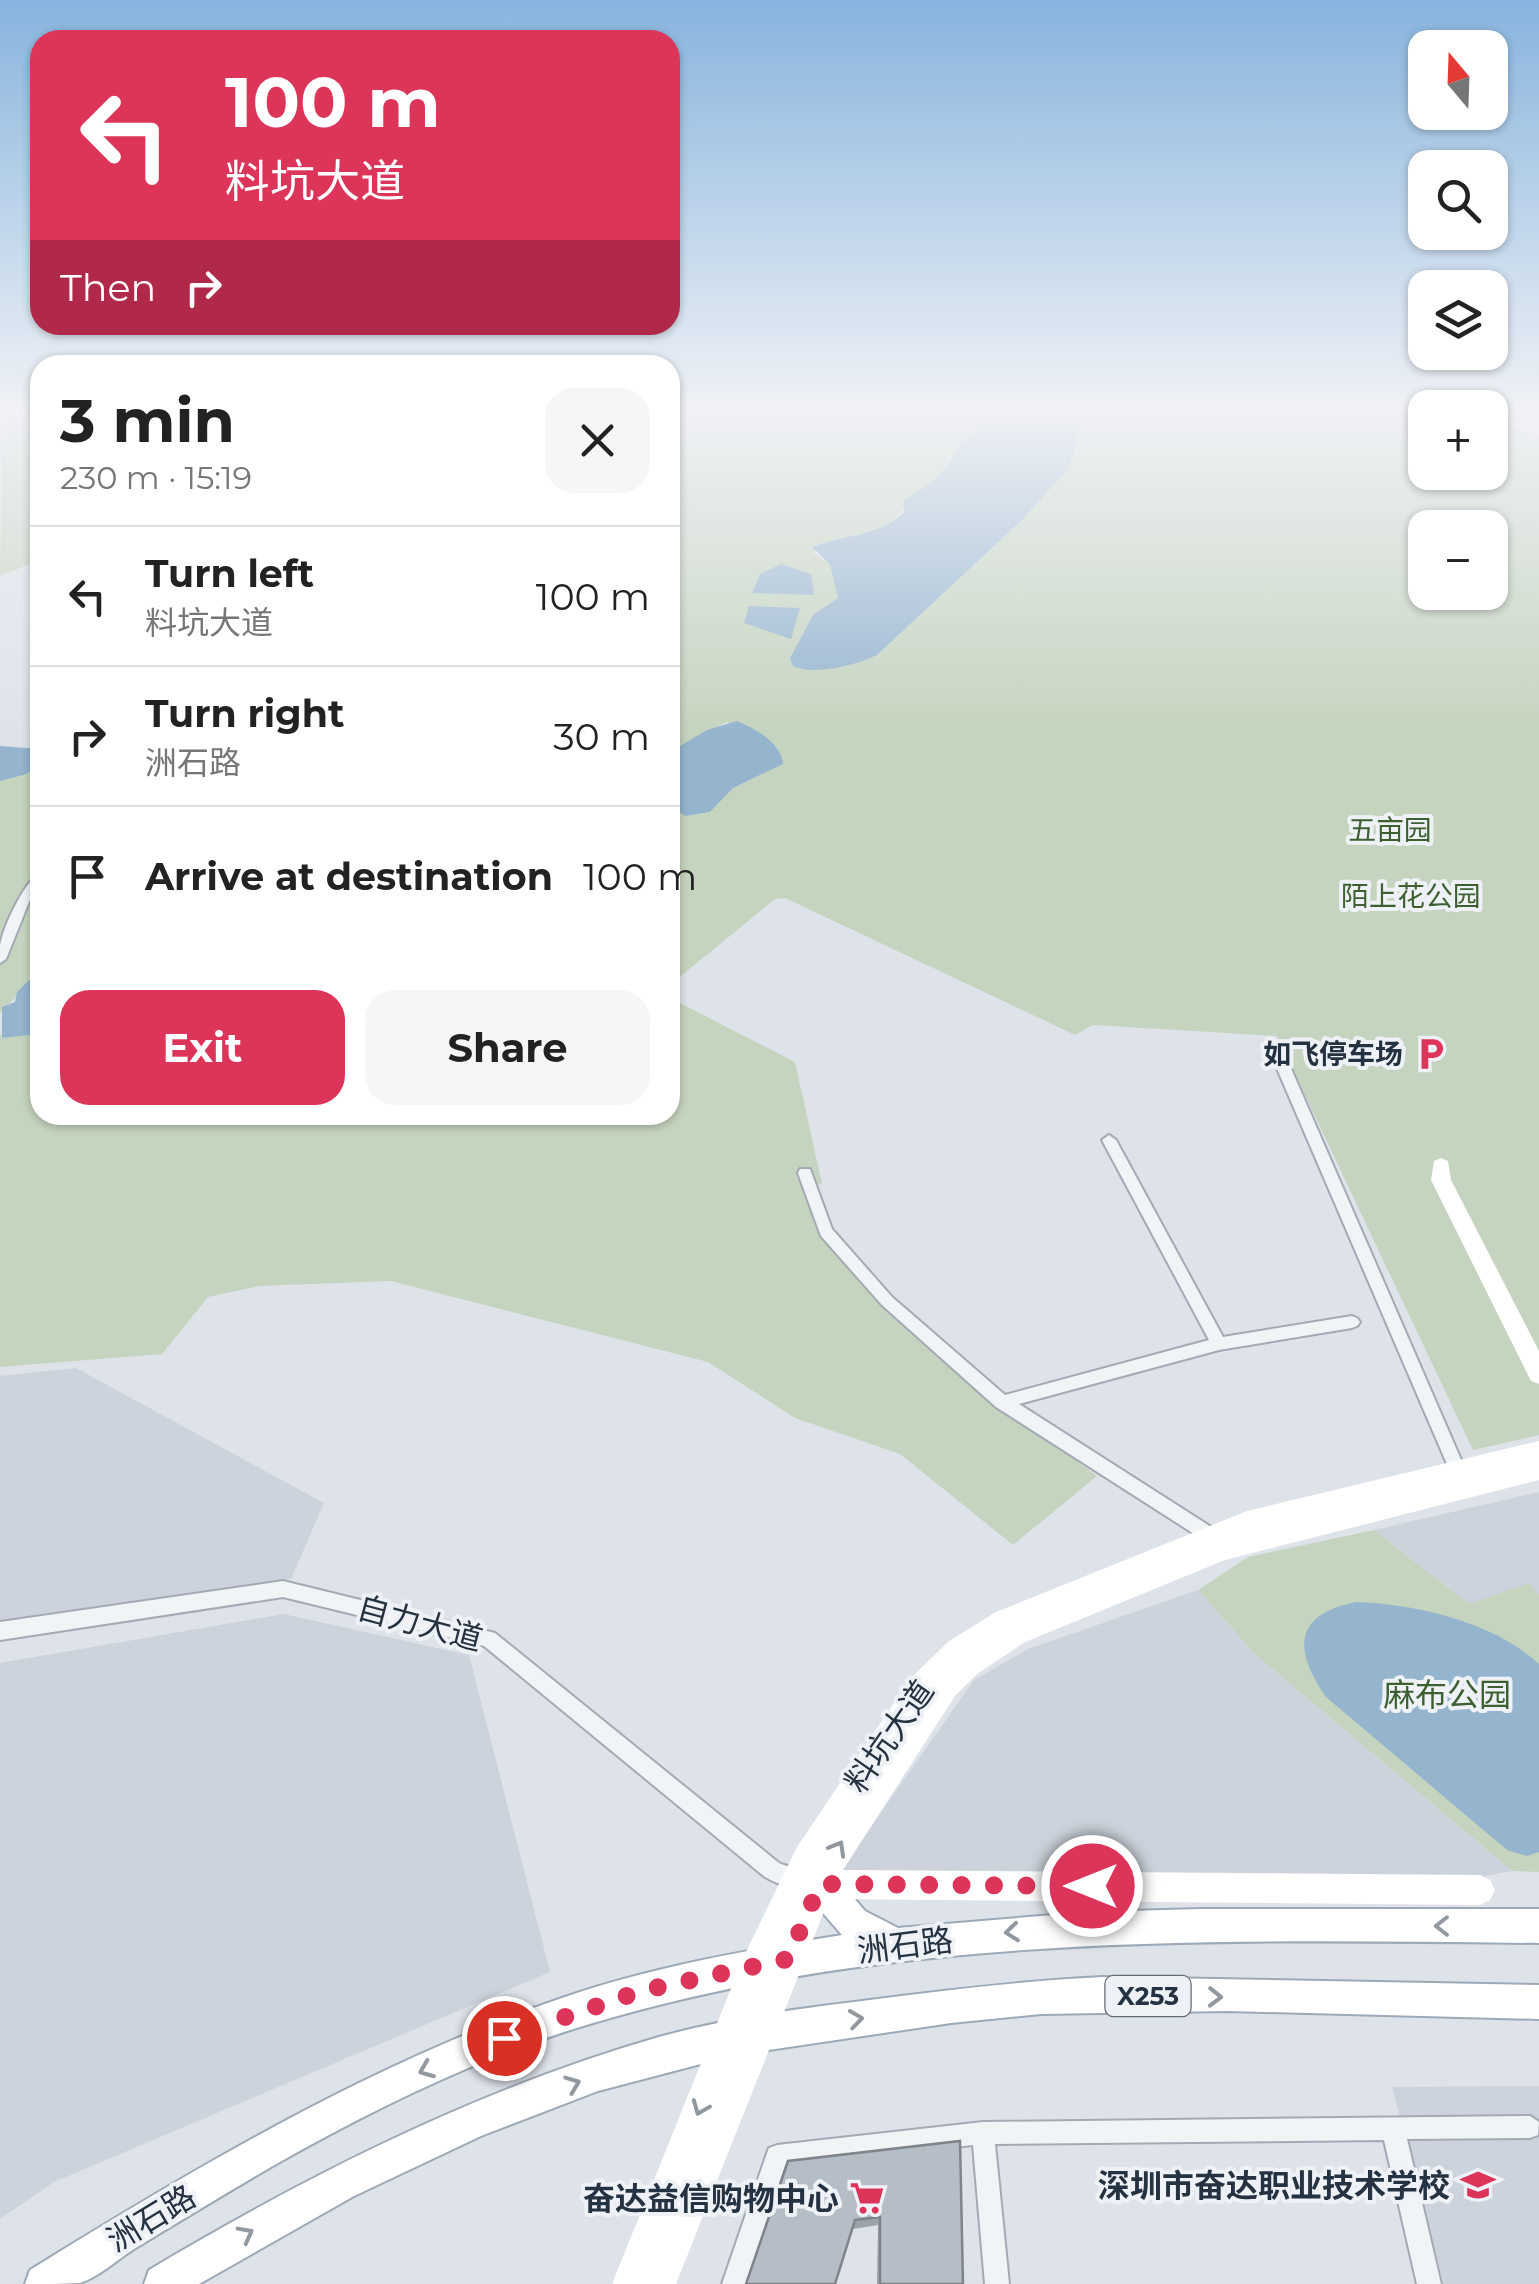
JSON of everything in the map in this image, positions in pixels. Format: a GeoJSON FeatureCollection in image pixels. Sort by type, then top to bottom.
{"type":"FeatureCollection","features":[{"type":"Feature","properties":{"kind":"main road"},"geometry":{"type":"LineString","coordinates":[[809,1880],[871,1936],[901,1945]]}},
{"type":"Feature","properties":{"kind":"main road","name":"洲石路"},"geometry":{"type":"LineString","coordinates":[[44,2284],[254,2156],[409,2076],[641,1991],[772,1962],[1023,1930],[1142,1923],[1539,1926]]}},
{"type":"Feature","properties":{"kind":"main road","name":"X253"},"geometry":{"type":"LineString","coordinates":[[162,2284],[294,2208],[466,2127],[616,2069],[744,2037],[1042,1997],[1539,2002]]}},
{"type":"Feature","properties":{"kind":"street"},"geometry":{"type":"LineString","coordinates":[[0,959],[30,888]]}},
{"type":"Feature","properties":{"kind":"street"},"geometry":{"type":"LineString","coordinates":[[1278,1057],[1462,1480]]}},
{"type":"Feature","properties":{"kind":"street"},"geometry":{"type":"LineString","coordinates":[[1109,1140],[1218,1344]]}},
{"type":"Feature","properties":{"kind":"street"},"geometry":{"type":"LineString","coordinates":[[1539,1345],[1454,1179],[1441,1166],[1441,1180],[1539,1374]]}},
{"type":"Feature","properties":{"kind":"street"},"geometry":{"type":"LineString","coordinates":[[805,1173],[815,1209],[847,1259],[1002,1402],[1217,1542]]}},
{"type":"Feature","properties":{"kind":"street"},"geometry":{"type":"LineString","coordinates":[[1002,1402],[1218,1344],[1352,1322]]}},
{"type":"Feature","properties":{"kind":"street","name":"料坑大道"},"geometry":{"type":"LineString","coordinates":[[1462,1480],[1539,1451]]}},
{"type":"Feature","properties":{"kind":"street","name":"料坑大道"},"geometry":{"type":"LineString","coordinates":[[658,2284],[772,1962],[809,1880],[820,1834],[904,1709],[958,1650],[1005,1621],[1217,1542],[1462,1480],[1539,1469]]}},
{"type":"Feature","properties":{"kind":"street","name":"自力大道"},"geometry":{"type":"LineString","coordinates":[[0,1631],[283,1589],[489,1639],[772,1870],[809,1880]]}},
{"type":"Feature","properties":{"kind":"street"},"geometry":{"type":"LineString","coordinates":[[809,1880],[1480,1890]]}},
{"type":"Feature","properties":{"kind":"street","name":"料坑大道"},"geometry":{"type":"LineString","coordinates":[[629,2284],[744,2037]]}},
{"type":"Feature","properties":{"kind":"street"},"geometry":{"type":"LineString","coordinates":[[734,2284],[776,2156],[983,2134],[1530,2127]]}},
{"type":"Feature","properties":{"kind":"street"},"geometry":{"type":"LineString","coordinates":[[1392,2129],[1430,2284]]}},
{"type":"Feature","properties":{"kind":"street"},"geometry":{"type":"LineString","coordinates":[[983,2134],[997,2284]]}},
{"type":"Feature","properties":{"kind":"shaded area"},"geometry":{"type":"Polygon","coordinates":[[[76,1368],[324,1503],[291,1579],[0,1627],[0,1376],[76,1368]]]}},
{"type":"Feature","properties":{"kind":"shaded area"},"geometry":{"type":"Polygon","coordinates":[[[1539,1492],[1539,1595],[1529,1584],[1469,1604],[1374,1530],[1539,1492]]]}},
{"type":"Feature","properties":{"kind":"shaded area"},"geometry":{"type":"Polygon","coordinates":[[[1198,1590],[1256,1655],[1512,1871],[1464,1880],[837,1875],[974,1680],[1028,1649],[1198,1590]]]}},
{"type":"Feature","properties":{"kind":"shaded area"},"geometry":{"type":"Polygon","coordinates":[[[284,1614],[469,1655],[550,1972],[54,2182],[0,2219],[0,1663],[284,1614]]]}},
{"type":"Feature","properties":{"kind":"shaded area","name":"深圳市奋达职业技术学校"},"geometry":{"type":"Polygon","coordinates":[[[1539,2086],[1539,2284],[1444,2284],[1392,2087],[1539,2086]]]}},
{"type":"Feature","properties":{"kind":"green space"},"geometry":{"type":"Polygon","coordinates":[[[1,520],[30,520],[30,564],[0,576],[1,520]]]}},
{"type":"Feature","properties":{"kind":"green space"},"geometry":{"type":"Polygon","coordinates":[[[680,520],[892,520],[860,536],[817,544],[814,553],[830,565],[838,599],[808,624],[790,658],[877,655],[1022,520],[1408,520],[1408,610],[1508,610],[1508,520],[1539,520],[1539,1435],[1473,1450],[1277,1036],[1093,1025],[1075,1035],[785,898],[775,899],[680,977],[680,812],[685,816],[710,812],[733,788],[782,764],[727,722],[680,747],[680,520]]]}},
{"type":"Feature","properties":{"kind":"green space"},"geometry":{"type":"Polygon","coordinates":[[[30,771],[30,983],[0,1013],[0,781],[30,771]]]}},
{"type":"Feature","properties":{"kind":"green space"},"geometry":{"type":"Polygon","coordinates":[[[680,1003],[795,1062],[822,1184],[805,1187],[824,1237],[850,1270],[915,1335],[1097,1476],[1013,1545],[900,1454],[795,1418],[708,1362],[391,1281],[259,1286],[208,1297],[162,1354],[0,1367],[0,1032],[2,1038],[30,1035],[30,1125],[680,1125],[680,1003]]]}},
{"type":"Feature","properties":{"kind":"green space","name":"麻布公园"},"geometry":{"type":"Polygon","coordinates":[[[1374,1530],[1469,1604],[1529,1583],[1539,1595],[1539,1872],[1512,1871],[1256,1655],[1198,1590],[1248,1557],[1374,1530]]]}},
{"type":"Feature","properties":{"kind":"water"},"geometry":{"type":"Polygon","coordinates":[[[893,520],[1022,520],[877,655],[823,670],[793,666],[790,658],[813,615],[838,598],[830,565],[812,547],[871,531],[893,520]]]}},
{"type":"Feature","properties":{"kind":"water"},"geometry":{"type":"Polygon","coordinates":[[[781,564],[811,574],[814,595],[752,593],[760,574],[781,564]]]}},
{"type":"Feature","properties":{"kind":"water"},"geometry":{"type":"Polygon","coordinates":[[[749,606],[800,608],[791,639],[744,623],[749,606]]]}},
{"type":"Feature","properties":{"kind":"water"},"geometry":{"type":"Polygon","coordinates":[[[737,721],[773,743],[783,764],[733,788],[710,812],[685,816],[680,812],[680,746],[707,730],[737,721]]]}},
{"type":"Feature","properties":{"kind":"water"},"geometry":{"type":"Polygon","coordinates":[[[0,746],[30,748],[30,771],[0,781],[0,746]]]}},
{"type":"Feature","properties":{"kind":"water"},"geometry":{"type":"Polygon","coordinates":[[[30,980],[30,1035],[2,1038],[2,1007],[15,1002],[17,992],[30,980]]]}},
{"type":"Feature","properties":{"kind":"water"},"geometry":{"type":"Polygon","coordinates":[[[1356,1602],[1428,1611],[1477,1626],[1521,1649],[1539,1664],[1539,1852],[1527,1856],[1507,1850],[1326,1697],[1308,1665],[1305,1637],[1320,1616],[1356,1602]]]}},
{"type":"Feature","properties":{"kind":"building","name":"奋达益信购物中心"},"geometry":{"type":"Polygon","coordinates":[[[960,2141],[963,2284],[880,2284],[880,2217],[855,2220],[835,2284],[746,2284],[788,2161],[960,2141]]]}},
{"type":"Feature","properties":{"kind":"place","name":"如飞停车场"},"geometry":{"type":"Point","coordinates":[1431,1054]}},
{"type":"Feature","properties":{"kind":"place","name":"深圳市奋达职业技术学校"},"geometry":{"type":"Point","coordinates":[1478,2185]}},
{"type":"Feature","properties":{"kind":"place","name":"奋达益信购物中心"},"geometry":{"type":"Point","coordinates":[867,2198]}},
{"type":"Feature","properties":{"kind":"route"},"geometry":{"type":"LineString","coordinates":[[504,2038],[641,1991],[788,1959],[820,1884],[1092,1886]]}},
{"type":"Feature","properties":{"kind":"park label","name":"五亩园"},"geometry":{"type":"Point","coordinates":[1390,830]}},
{"type":"Feature","properties":{"kind":"park label","name":"陌上花公园"},"geometry":{"type":"Point","coordinates":[1411,896]}}]}
